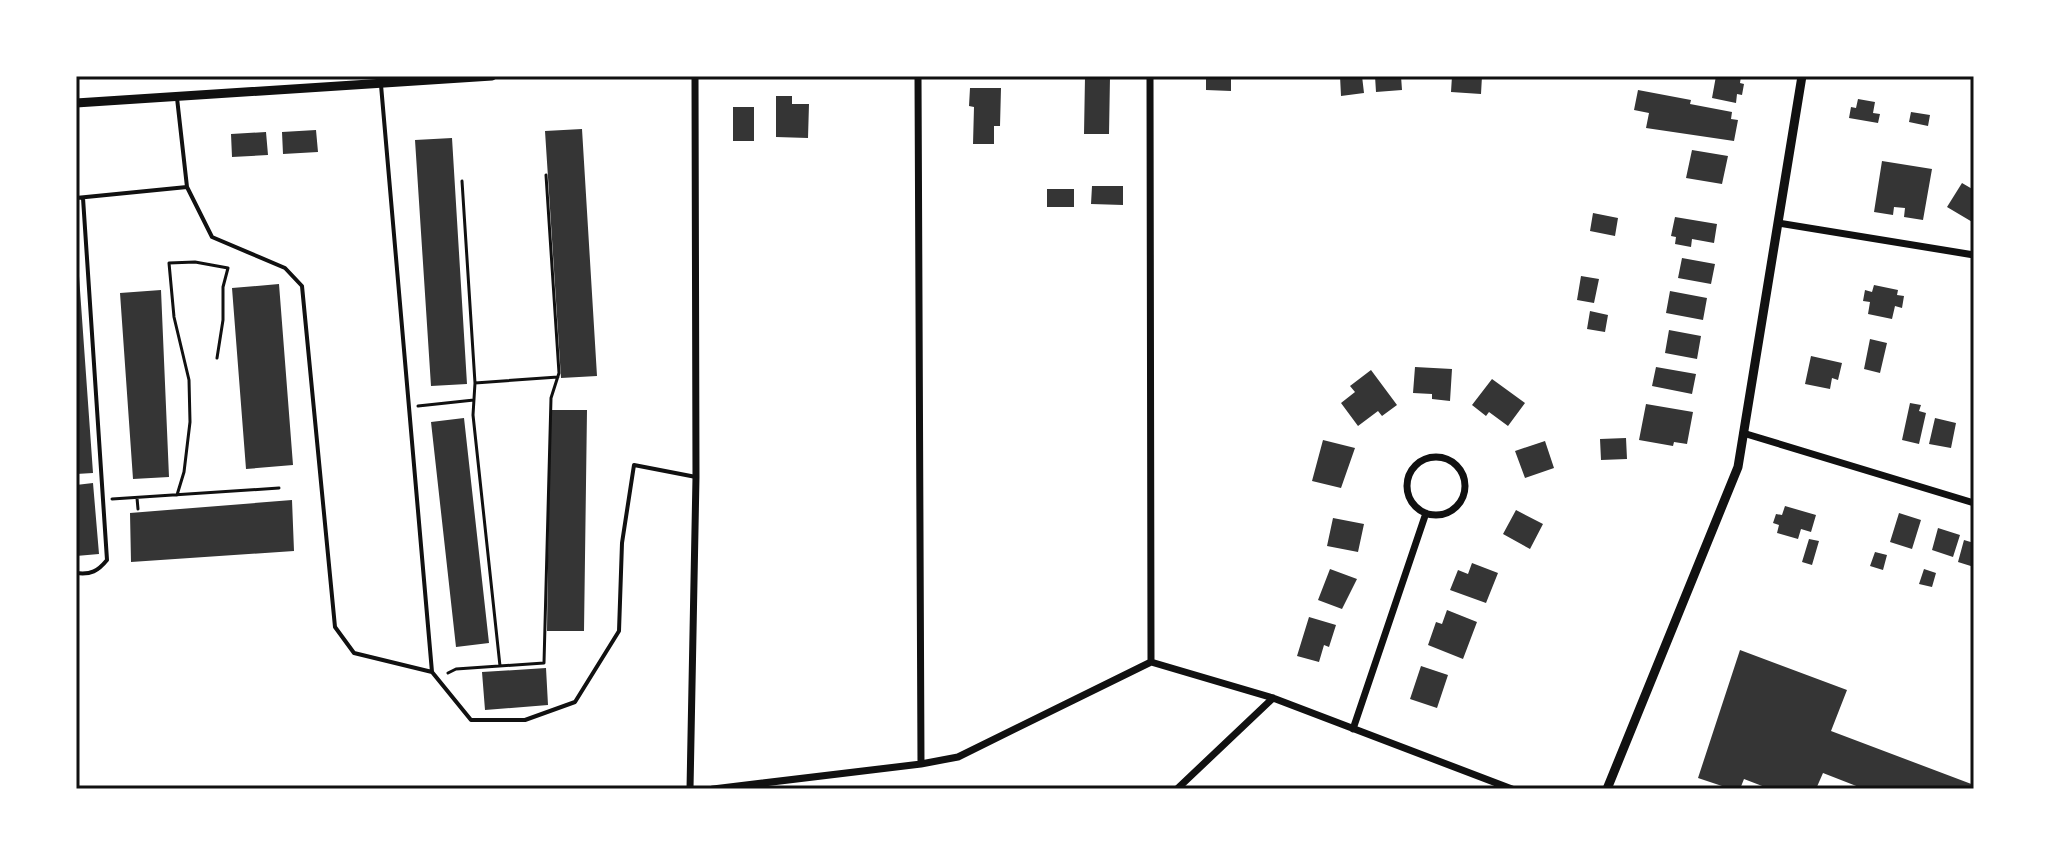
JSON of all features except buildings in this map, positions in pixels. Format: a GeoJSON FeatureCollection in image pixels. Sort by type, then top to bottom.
{"type":"FeatureCollection","features":[{"type":"Feature","properties":{"kind":"street"},"geometry":{"type":"LineString","coordinates":[[76,103],[492,76]]}},
{"type":"Feature","properties":{"kind":"street"},"geometry":{"type":"LineString","coordinates":[[690,789],[696,477],[695,76]]}},
{"type":"Feature","properties":{"kind":"street"},"geometry":{"type":"LineString","coordinates":[[918,76],[921,764]]}},
{"type":"Feature","properties":{"kind":"street"},"geometry":{"type":"LineString","coordinates":[[1150,76],[1151,662]]}},
{"type":"Feature","properties":{"kind":"street"},"geometry":{"type":"LineString","coordinates":[[1607,789],[1740,458],[1802,76]]}},
{"type":"Feature","properties":{"kind":"street"},"geometry":{"type":"LineString","coordinates":[[1778,223],[1974,255]]}},
{"type":"Feature","properties":{"kind":"street"},"geometry":{"type":"LineString","coordinates":[[1743,433],[1974,503]]}},
{"type":"Feature","properties":{"kind":"street"},"geometry":{"type":"LineString","coordinates":[[1444,458],[1452,462],[1463,477],[1463,495],[1452,510],[1435,515],[1426,513],[1411,501],[1407,482],[1410,472],[1425,459],[1444,458]]}},
{"type":"Feature","properties":{"kind":"street"},"geometry":{"type":"LineString","coordinates":[[1353,729],[1426,513]]}},
{"type":"Feature","properties":{"kind":"street"},"geometry":{"type":"LineString","coordinates":[[713,789],[958,757],[1151,662],[1273,698],[1512,789]]}},
{"type":"Feature","properties":{"kind":"street"},"geometry":{"type":"LineString","coordinates":[[1177,789],[1273,698]]}},
{"type":"Feature","properties":{"kind":"lane"},"geometry":{"type":"LineString","coordinates":[[381,84],[432,672],[471,720],[525,720],[575,702],[619,631],[622,543],[634,465],[696,477]]}},
{"type":"Feature","properties":{"kind":"lane"},"geometry":{"type":"LineString","coordinates":[[177,96],[187,187],[212,237],[285,268],[302,286],[335,627],[354,653],[432,672]]}},
{"type":"Feature","properties":{"kind":"lane"},"geometry":{"type":"LineString","coordinates":[[76,198],[187,187]]}},
{"type":"Feature","properties":{"kind":"lane"},"geometry":{"type":"LineString","coordinates":[[76,573],[86,575],[98,571],[107,560],[83,198]]}},
{"type":"Feature","properties":{"kind":"path"},"geometry":{"type":"LineString","coordinates":[[437,678],[456,669],[544,663],[551,398],[558,377],[546,175]]}},
{"type":"Feature","properties":{"kind":"path"},"geometry":{"type":"LineString","coordinates":[[462,181],[475,383],[473,415],[500,666]]}},
{"type":"Feature","properties":{"kind":"path"},"geometry":{"type":"LineString","coordinates":[[177,495],[184,472],[190,394],[174,317],[169,263],[195,262],[228,268],[223,287],[223,320],[217,358]]}},
{"type":"Feature","properties":{"kind":"path"},"geometry":{"type":"LineString","coordinates":[[475,383],[558,377]]}},
{"type":"Feature","properties":{"kind":"path"},"geometry":{"type":"LineString","coordinates":[[409,407],[474,400]]}},
{"type":"Feature","properties":{"kind":"path"},"geometry":{"type":"LineString","coordinates":[[104,500],[279,488]]}},
{"type":"Feature","properties":{"kind":"path"},"geometry":{"type":"LineString","coordinates":[[137,498],[138,509]]}}]}
